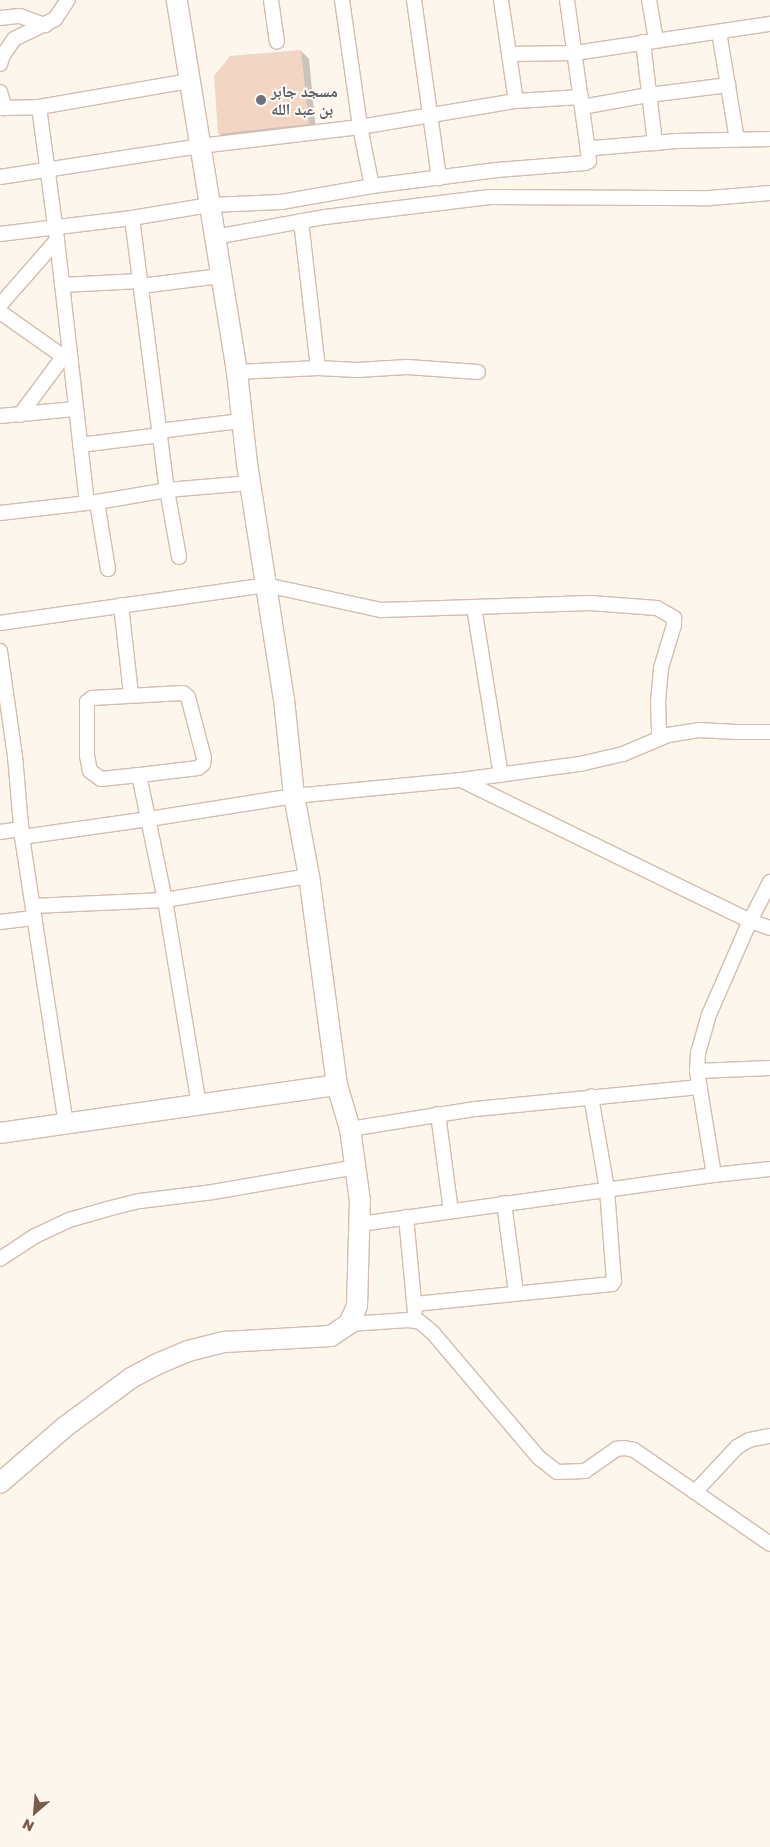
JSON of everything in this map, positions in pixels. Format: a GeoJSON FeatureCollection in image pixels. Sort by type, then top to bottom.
{"type":"FeatureCollection","features":[{"type":"Feature","properties":{"kind":"street"},"geometry":{"type":"LineString","coordinates":[[0,64],[3,55],[14,39],[55,20],[68,0]]}},
{"type":"Feature","properties":{"kind":"street"},"geometry":{"type":"LineString","coordinates":[[177,0],[236,372],[250,483],[284,700],[294,796],[309,876],[337,1085],[350,1129],[356,1168],[360,1224],[357,1306],[349,1324]]}},
{"type":"Feature","properties":{"kind":"street"},"geometry":{"type":"LineString","coordinates":[[271,0],[277,42]]}},
{"type":"Feature","properties":{"kind":"street"},"geometry":{"type":"LineString","coordinates":[[342,0],[360,127],[372,186]]}},
{"type":"Feature","properties":{"kind":"street"},"geometry":{"type":"LineString","coordinates":[[414,0],[439,178]]}},
{"type":"Feature","properties":{"kind":"street"},"geometry":{"type":"LineString","coordinates":[[501,0],[516,101]]}},
{"type":"Feature","properties":{"kind":"street"},"geometry":{"type":"LineString","coordinates":[[0,234],[56,234],[132,218],[210,205],[281,202],[372,186],[497,170],[585,163],[589,161],[576,53],[567,0]]}},
{"type":"Feature","properties":{"kind":"street"},"geometry":{"type":"LineString","coordinates":[[649,0],[649,95],[655,143]]}},
{"type":"Feature","properties":{"kind":"street"},"geometry":{"type":"LineString","coordinates":[[0,18],[20,16],[45,25]]}},
{"type":"Feature","properties":{"kind":"street"},"geometry":{"type":"LineString","coordinates":[[509,54],[576,53],[770,24]]}},
{"type":"Feature","properties":{"kind":"street"},"geometry":{"type":"LineString","coordinates":[[719,32],[737,140]]}},
{"type":"Feature","properties":{"kind":"street"},"geometry":{"type":"LineString","coordinates":[[0,92],[2,108],[39,107],[190,81]]}},
{"type":"Feature","properties":{"kind":"street"},"geometry":{"type":"LineString","coordinates":[[0,176],[47,171],[200,146],[360,127],[516,101],[581,102],[728,85]]}},
{"type":"Feature","properties":{"kind":"street"},"geometry":{"type":"LineString","coordinates":[[39,107],[62,285],[67,359],[80,445],[108,569]]}},
{"type":"Feature","properties":{"kind":"street"},"geometry":{"type":"LineString","coordinates":[[587,145],[594,148],[655,143],[770,139]]}},
{"type":"Feature","properties":{"kind":"street"},"geometry":{"type":"LineString","coordinates":[[215,237],[301,221],[490,197],[710,198],[770,193]]}},
{"type":"Feature","properties":{"kind":"street"},"geometry":{"type":"LineString","coordinates":[[132,218],[167,490],[179,558]]}},
{"type":"Feature","properties":{"kind":"street"},"geometry":{"type":"LineString","coordinates":[[301,221],[318,368]]}},
{"type":"Feature","properties":{"kind":"street"},"geometry":{"type":"LineString","coordinates":[[0,305],[56,234]]}},
{"type":"Feature","properties":{"kind":"street"},"geometry":{"type":"LineString","coordinates":[[62,285],[141,284],[220,276]]}},
{"type":"Feature","properties":{"kind":"street"},"geometry":{"type":"LineString","coordinates":[[0,312],[67,359]]}},
{"type":"Feature","properties":{"kind":"street"},"geometry":{"type":"LineString","coordinates":[[20,415],[67,359]]}},
{"type":"Feature","properties":{"kind":"street"},"geometry":{"type":"LineString","coordinates":[[236,372],[318,368],[357,370],[407,367],[478,372]]}},
{"type":"Feature","properties":{"kind":"street"},"geometry":{"type":"LineString","coordinates":[[0,416],[76,409]]}},
{"type":"Feature","properties":{"kind":"street"},"geometry":{"type":"LineString","coordinates":[[80,445],[241,421]]}},
{"type":"Feature","properties":{"kind":"street"},"geometry":{"type":"LineString","coordinates":[[0,513],[92,502],[167,490],[250,483]]}},
{"type":"Feature","properties":{"kind":"street"},"geometry":{"type":"LineString","coordinates":[[0,623],[266,585],[381,610],[590,603],[657,608],[667,612],[674,618],[674,625],[661,668],[658,701],[659,738]]}},
{"type":"Feature","properties":{"kind":"street"},"geometry":{"type":"LineString","coordinates":[[121,605],[131,694]]}},
{"type":"Feature","properties":{"kind":"street"},"geometry":{"type":"LineString","coordinates":[[474,608],[501,775]]}},
{"type":"Feature","properties":{"kind":"street"},"geometry":{"type":"LineString","coordinates":[[0,651],[16,756],[22,833],[66,1124]]}},
{"type":"Feature","properties":{"kind":"street"},"geometry":{"type":"LineString","coordinates":[[178,692],[188,697],[204,758],[203,764],[198,768],[101,779],[90,771],[87,755],[87,702],[92,698],[131,694],[178,692]]}},
{"type":"Feature","properties":{"kind":"street"},"geometry":{"type":"LineString","coordinates":[[0,832],[22,833],[150,819],[294,796],[461,780],[580,764],[623,754],[659,738],[699,730],[770,732]]}},
{"type":"Feature","properties":{"kind":"street"},"geometry":{"type":"LineString","coordinates":[[139,775],[150,819],[165,900],[199,1106]]}},
{"type":"Feature","properties":{"kind":"street"},"geometry":{"type":"LineString","coordinates":[[461,780],[750,921],[770,928]]}},
{"type":"Feature","properties":{"kind":"street"},"geometry":{"type":"LineString","coordinates":[[0,922],[34,912],[165,900],[309,876]]}},
{"type":"Feature","properties":{"kind":"street"},"geometry":{"type":"LineString","coordinates":[[714,1175],[697,1071],[698,1053],[708,1017],[750,921],[770,882]]}},
{"type":"Feature","properties":{"kind":"street"},"geometry":{"type":"LineString","coordinates":[[697,1071],[770,1068]]}},
{"type":"Feature","properties":{"kind":"street"},"geometry":{"type":"LineString","coordinates":[[0,1133],[337,1085]]}},
{"type":"Feature","properties":{"kind":"street"},"geometry":{"type":"LineString","coordinates":[[350,1129],[438,1114],[591,1096],[700,1087]]}},
{"type":"Feature","properties":{"kind":"street"},"geometry":{"type":"LineString","coordinates":[[415,1304],[516,1292],[612,1284],[614,1281],[607,1189],[591,1096]]}},
{"type":"Feature","properties":{"kind":"street"},"geometry":{"type":"LineString","coordinates":[[438,1114],[451,1211]]}},
{"type":"Feature","properties":{"kind":"street"},"geometry":{"type":"LineString","coordinates":[[0,1259],[35,1236],[70,1220],[107,1209],[140,1201],[222,1190],[356,1168]]}},
{"type":"Feature","properties":{"kind":"street"},"geometry":{"type":"LineString","coordinates":[[360,1224],[607,1189],[770,1169]]}},
{"type":"Feature","properties":{"kind":"street"},"geometry":{"type":"LineString","coordinates":[[504,1203],[516,1292]]}},
{"type":"Feature","properties":{"kind":"street"},"geometry":{"type":"LineString","coordinates":[[406,1217],[415,1320]]}},
{"type":"Feature","properties":{"kind":"street"},"geometry":{"type":"LineString","coordinates":[[0,1483],[66,1426],[131,1378],[188,1351],[225,1342],[331,1336],[349,1324],[415,1320],[433,1333],[538,1457],[557,1472],[585,1471],[616,1449],[634,1450],[770,1544]]}},
{"type":"Feature","properties":{"kind":"street"},"geometry":{"type":"LineString","coordinates":[[695,1492],[737,1447],[749,1440],[770,1436]]}},
{"type":"Feature","properties":{"kind":"building","name":"مسجد جابر بن عبد الله"},"geometry":{"type":"Polygon","coordinates":[[[301,50],[309,124],[218,134],[214,76],[230,56],[301,50]]]}},
{"type":"Feature","properties":{"kind":"place","name":"مسجد جابر بن عبد الله"},"geometry":{"type":"Point","coordinates":[261,100]}}]}
